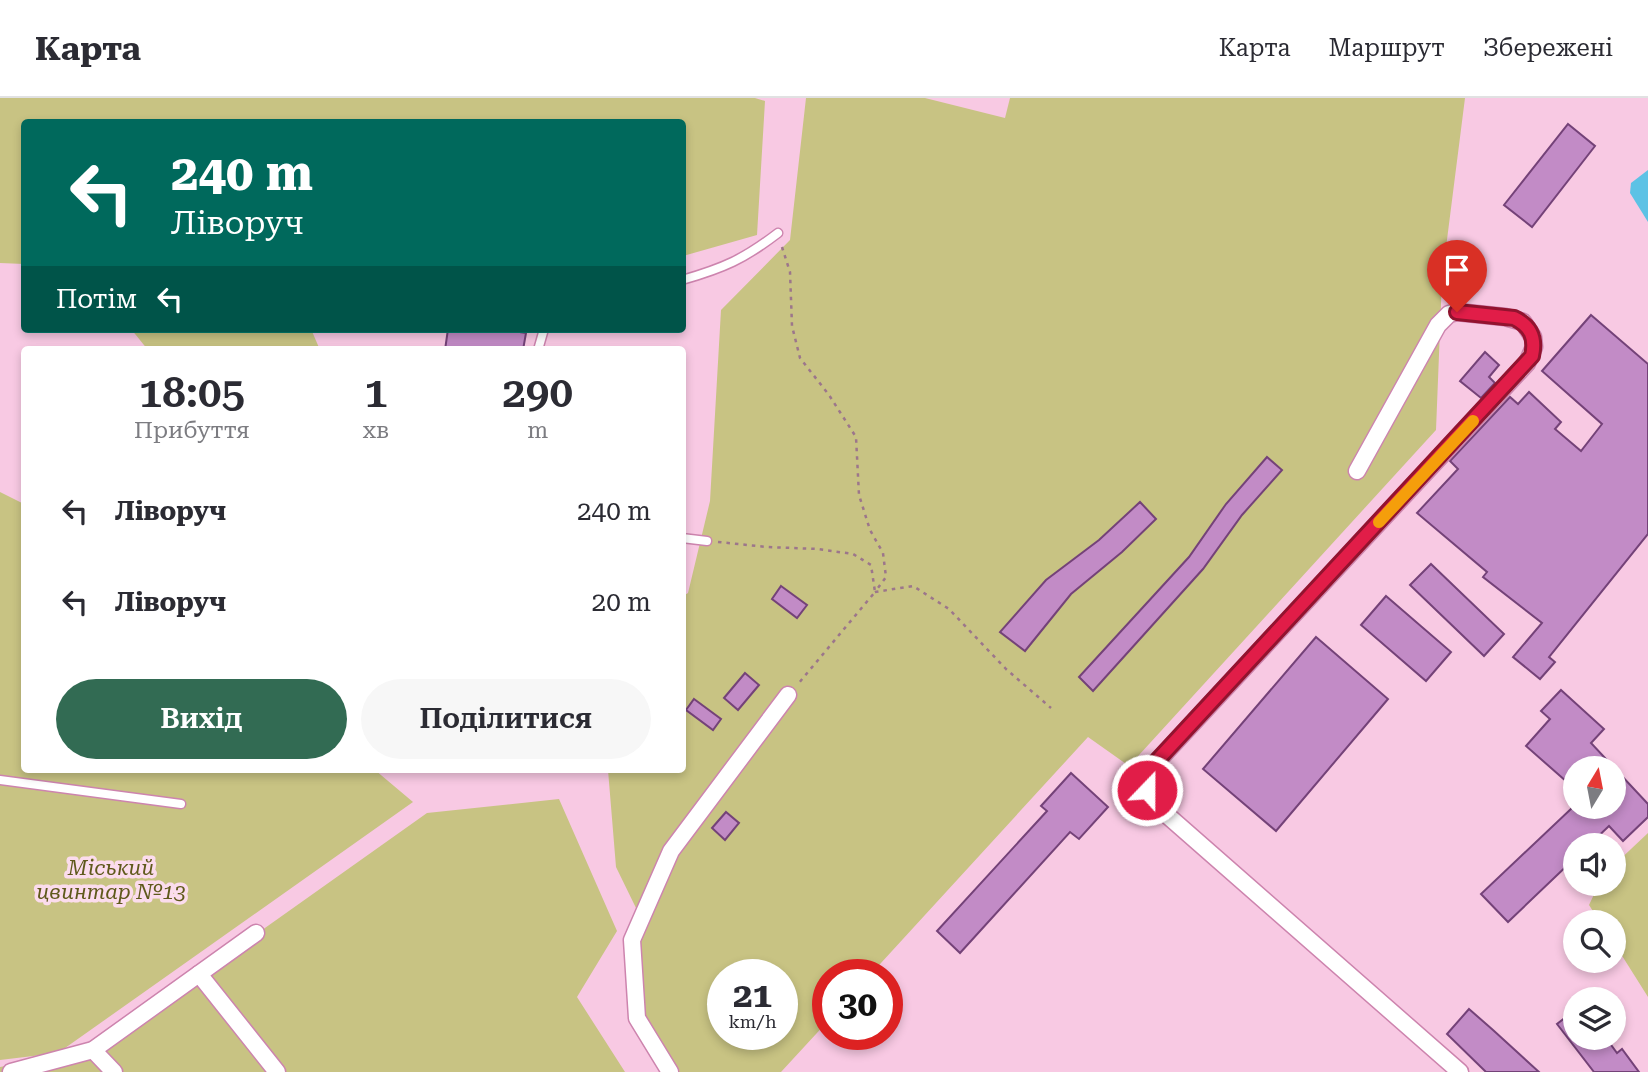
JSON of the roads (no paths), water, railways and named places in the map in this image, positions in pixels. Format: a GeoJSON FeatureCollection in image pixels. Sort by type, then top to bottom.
{"type":"FeatureCollection","features":[{"type":"Feature","properties":{"kind":"street"},"geometry":{"type":"LineString","coordinates":[[1357,471],[1402,386],[1443,318],[1457,312],[1505,317],[1523,322],[1529,329],[1534,347],[1527,363],[1152,766],[1147,790],[1151,801],[1460,1072]]}},
{"type":"Feature","properties":{"kind":"street"},"geometry":{"type":"LineString","coordinates":[[670,1072],[636,1018],[632,940],[671,851],[788,695]]}},
{"type":"Feature","properties":{"kind":"street"},"geometry":{"type":"LineString","coordinates":[[11,1072],[93,1050],[256,933]]}},
{"type":"Feature","properties":{"kind":"street"},"geometry":{"type":"LineString","coordinates":[[199,974],[277,1072]]}},
{"type":"Feature","properties":{"kind":"street"},"geometry":{"type":"LineString","coordinates":[[93,1050],[114,1072]]}},
{"type":"Feature","properties":{"kind":"lane"},"geometry":{"type":"LineString","coordinates":[[686,279],[715,271],[749,255],[778,233]]}},
{"type":"Feature","properties":{"kind":"lane"},"geometry":{"type":"LineString","coordinates":[[686,538],[708,541]]}},
{"type":"Feature","properties":{"kind":"lane"},"geometry":{"type":"LineString","coordinates":[[0,780],[181,804]]}},
{"type":"Feature","properties":{"kind":"water"},"geometry":{"type":"Polygon","coordinates":[[[1648,170],[1648,222],[1630,193],[1631,183],[1648,170]]]}},
{"type":"Feature","properties":{"kind":"park label","name":"Міський цвинтар №13"},"geometry":{"type":"Point","coordinates":[111,880]}}]}
